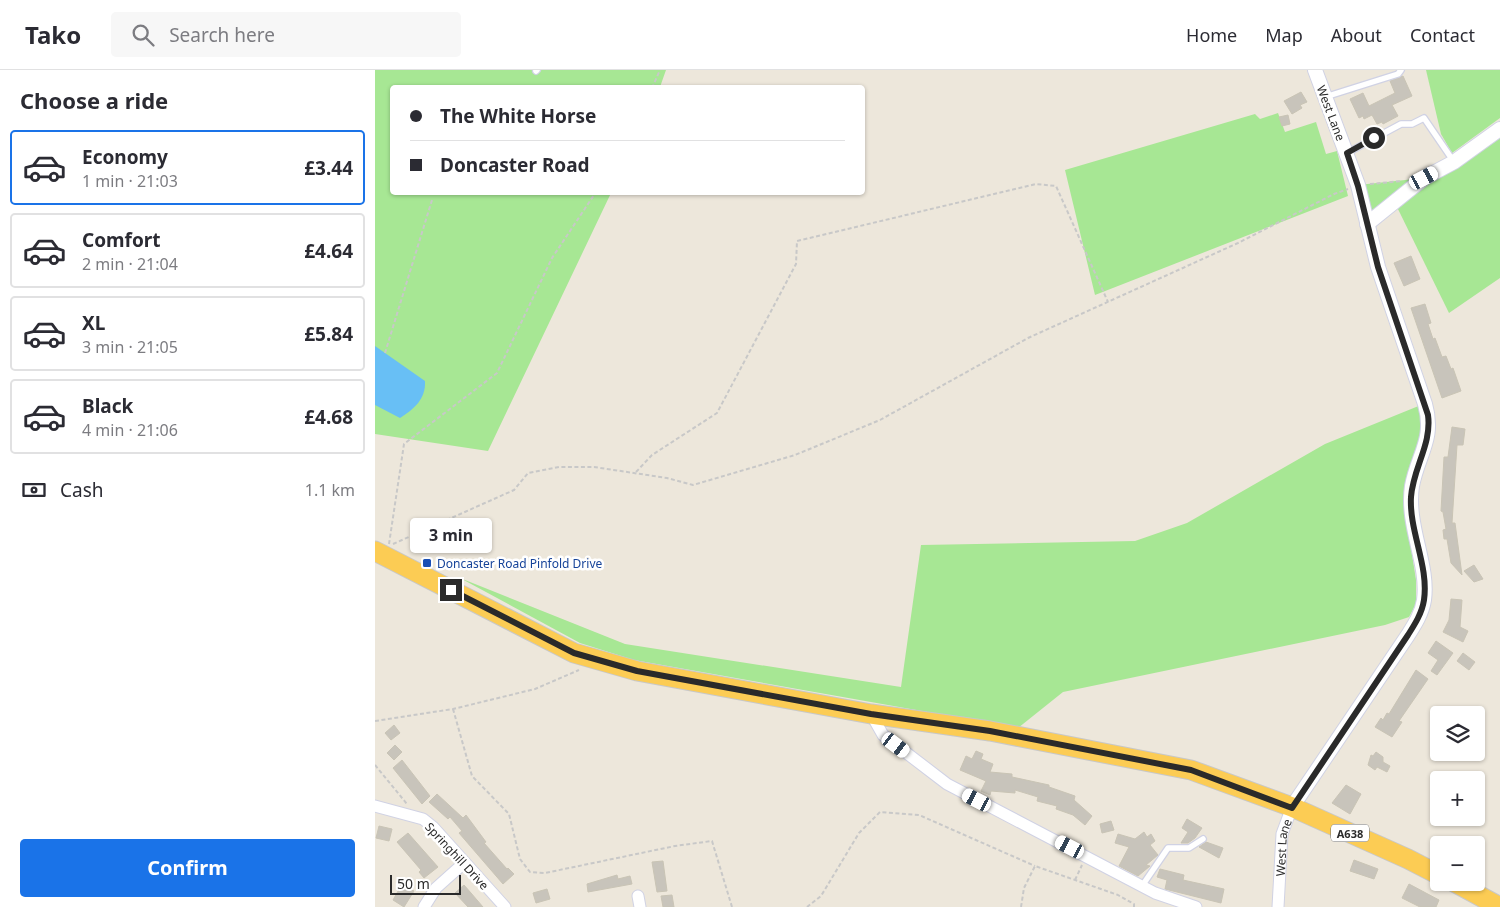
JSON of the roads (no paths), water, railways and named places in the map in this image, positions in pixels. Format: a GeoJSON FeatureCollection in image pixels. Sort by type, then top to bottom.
{"type":"FeatureCollection","features":[{"type":"Feature","properties":{"kind":"highway","name":"A638"},"geometry":{"type":"LineString","coordinates":[[383,550],[485,608],[574,653],[637,671],[871,714],[990,731],[1191,770],[1292,808],[1430,870]]}},
{"type":"Feature","properties":{"kind":"highway"},"geometry":{"type":"LineString","coordinates":[[1471,891],[1500,907]]}},
{"type":"Feature","properties":{"kind":"street","name":"West Lane"},"geometry":{"type":"LineString","coordinates":[[1277,907],[1282,834],[1292,808],[1408,635],[1421,612],[1424,600],[1423,575],[1411,507],[1413,485],[1428,437],[1428,415],[1378,267],[1358,186],[1315,70]]}},
{"type":"Feature","properties":{"kind":"street"},"geometry":{"type":"LineString","coordinates":[[1367,224],[1424,178],[1454,162],[1500,129]]}},
{"type":"Feature","properties":{"kind":"street"},"geometry":{"type":"LineString","coordinates":[[871,714],[883,735],[947,784],[1142,886],[1175,901],[1196,907]]}},
{"type":"Feature","properties":{"kind":"street","name":"Springhill Drive"},"geometry":{"type":"LineString","coordinates":[[375,806],[418,817],[433,827],[505,907]]}},
{"type":"Feature","properties":{"kind":"street"},"geometry":{"type":"LineString","coordinates":[[424,907],[436,888],[464,863]]}},
{"type":"Feature","properties":{"kind":"lane"},"geometry":{"type":"LineString","coordinates":[[1325,97],[1398,74],[1401,70]]}},
{"type":"Feature","properties":{"kind":"lane"},"geometry":{"type":"LineString","coordinates":[[1347,153],[1401,124],[1412,124],[1424,118],[1454,162]]}},
{"type":"Feature","properties":{"kind":"lane"},"geometry":{"type":"LineString","coordinates":[[1142,886],[1168,848],[1189,848],[1203,840]]}},
{"type":"Feature","properties":{"kind":"water"},"geometry":{"type":"Polygon","coordinates":[[[375,346],[425,381],[425,387],[418,403],[400,418],[375,405],[375,346]]]}},
{"type":"Feature","properties":{"kind":"place","name":"Doncaster Road Pinfold Drive"},"geometry":{"type":"Point","coordinates":[427,563]}}]}
